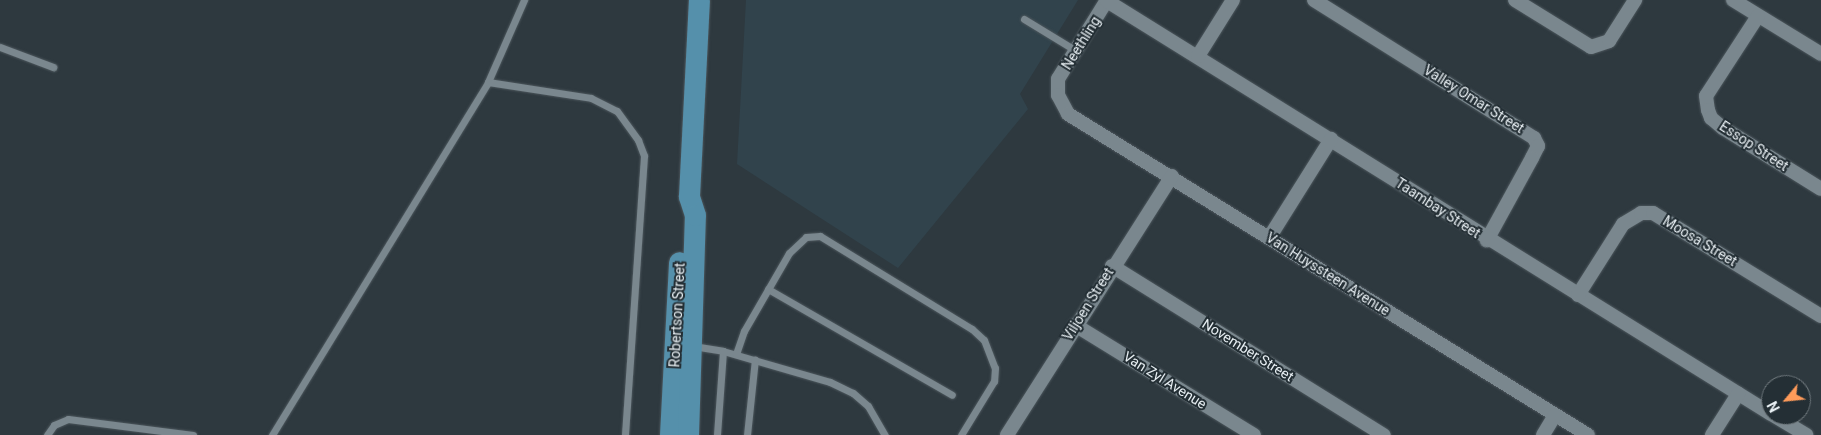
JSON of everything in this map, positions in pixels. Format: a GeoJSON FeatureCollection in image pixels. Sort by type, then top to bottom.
{"type":"FeatureCollection","features":[{"type":"Feature","properties":{"kind":"main road","name":"Robertson Street"},"geometry":{"type":"LineString","coordinates":[[670,435],[683,345],[695,215],[689,196],[699,0]]}},
{"type":"Feature","properties":{"kind":"main road","name":"Robertson Street"},"geometry":{"type":"LineString","coordinates":[[683,345],[688,435]]}},
{"type":"Feature","properties":{"kind":"street","name":"Taambay Street"},"geometry":{"type":"LineString","coordinates":[[1107,0],[1330,139],[1487,240],[1761,408]]}},
{"type":"Feature","properties":{"kind":"street","name":"Neethling"},"geometry":{"type":"LineString","coordinates":[[1068,114],[1058,96],[1057,84],[1075,50],[1107,0]]}},
{"type":"Feature","properties":{"kind":"street"},"geometry":{"type":"LineString","coordinates":[[1198,56],[1233,0]]}},
{"type":"Feature","properties":{"kind":"street","name":"Valley Omar Street"},"geometry":{"type":"LineString","coordinates":[[1314,0],[1534,138],[1538,146],[1487,240]]}},
{"type":"Feature","properties":{"kind":"street"},"geometry":{"type":"LineString","coordinates":[[1515,0],[1591,47],[1609,41],[1635,0]]}},
{"type":"Feature","properties":{"kind":"street"},"geometry":{"type":"LineString","coordinates":[[1733,0],[1821,54]]}},
{"type":"Feature","properties":{"kind":"street","name":"Essop Street"},"geometry":{"type":"LineString","coordinates":[[1758,16],[1706,96],[1708,110],[1711,118],[1723,128],[1821,189]]}},
{"type":"Feature","properties":{"kind":"street","name":"Van Huyssteen Avenue"},"geometry":{"type":"LineString","coordinates":[[1068,114],[1172,176],[1588,435]]}},
{"type":"Feature","properties":{"kind":"street"},"geometry":{"type":"LineString","coordinates":[[1269,238],[1330,139]]}},
{"type":"Feature","properties":{"kind":"street","name":"Viljoen Street"},"geometry":{"type":"LineString","coordinates":[[1007,435],[1112,266],[1172,176]]}},
{"type":"Feature","properties":{"kind":"street","name":"Moosa Street"},"geometry":{"type":"LineString","coordinates":[[1578,295],[1623,224],[1641,213],[1653,213],[1821,316]]}},
{"type":"Feature","properties":{"kind":"street","name":"November Street"},"geometry":{"type":"LineString","coordinates":[[1112,266],[1384,435]]}},
{"type":"Feature","properties":{"kind":"street","name":"Van Zyl Avenue"},"geometry":{"type":"LineString","coordinates":[[1075,325],[1254,435]]}},
{"type":"Feature","properties":{"kind":"street"},"geometry":{"type":"LineString","coordinates":[[1712,435],[1738,394]]}},
{"type":"Feature","properties":{"kind":"street"},"geometry":{"type":"LineString","coordinates":[[1543,435],[1555,415]]}},
{"type":"Feature","properties":{"kind":"street","name":"Taambay Street"},"geometry":{"type":"LineString","coordinates":[[1790,425],[1806,435]]}},
{"type":"Feature","properties":{"kind":"lane"},"geometry":{"type":"LineString","coordinates":[[272,435],[488,82],[524,0]]}},
{"type":"Feature","properties":{"kind":"lane"},"geometry":{"type":"LineString","coordinates":[[1024,19],[1075,50]]}},
{"type":"Feature","properties":{"kind":"lane"},"geometry":{"type":"LineString","coordinates":[[0,47],[53,66]]}},
{"type":"Feature","properties":{"kind":"lane"},"geometry":{"type":"LineString","coordinates":[[488,82],[591,98],[618,112],[638,140],[644,156],[625,435]]}},
{"type":"Feature","properties":{"kind":"lane"},"geometry":{"type":"LineString","coordinates":[[736,354],[744,331],[768,289],[799,242],[806,237],[820,236],[972,329],[984,340],[995,368],[994,381],[984,401],[961,435]]}},
{"type":"Feature","properties":{"kind":"lane"},"geometry":{"type":"LineString","coordinates":[[768,289],[952,396]]}},
{"type":"Feature","properties":{"kind":"lane"},"geometry":{"type":"LineString","coordinates":[[683,345],[736,354],[830,382],[853,393],[868,406],[885,435]]}},
{"type":"Feature","properties":{"kind":"lane"},"geometry":{"type":"LineString","coordinates":[[717,435],[723,351]]}},
{"type":"Feature","properties":{"kind":"lane"},"geometry":{"type":"LineString","coordinates":[[747,435],[755,359]]}},
{"type":"Feature","properties":{"kind":"lane"},"geometry":{"type":"LineString","coordinates":[[47,435],[54,424],[68,419],[193,435]]}},
{"type":"Feature","properties":{"kind":"shaded area"},"geometry":{"type":"Polygon","coordinates":[[[746,0],[1078,0],[1020,94],[1028,109],[898,268],[737,164],[746,0]]]}}]}
